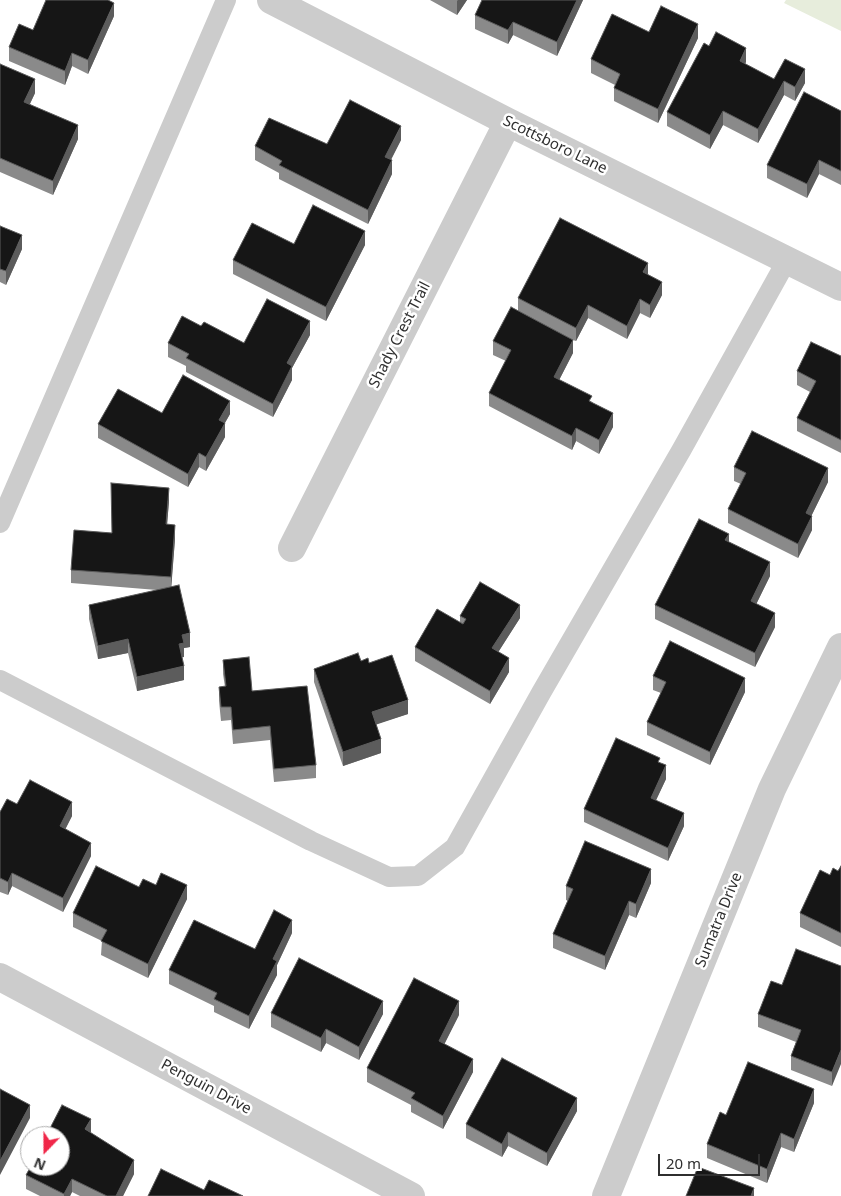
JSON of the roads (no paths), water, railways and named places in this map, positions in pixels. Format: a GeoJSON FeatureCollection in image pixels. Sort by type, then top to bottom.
{"type":"FeatureCollection","features":[{"type":"Feature","properties":{"kind":"street","name":"Scottsboro Lane"},"geometry":{"type":"LineString","coordinates":[[270,0],[508,122],[841,287]]}},
{"type":"Feature","properties":{"kind":"street","name":"Shady Crest Trail"},"geometry":{"type":"LineString","coordinates":[[292,548],[508,122]]}},
{"type":"Feature","properties":{"kind":"street","name":"Sumatra Drive"},"geometry":{"type":"LineString","coordinates":[[606,1196],[772,789],[841,647]]}},
{"type":"Feature","properties":{"kind":"street","name":"Penguin Drive"},"geometry":{"type":"LineString","coordinates":[[0,977],[411,1196]]}},
{"type":"Feature","properties":{"kind":"lane"},"geometry":{"type":"LineString","coordinates":[[0,523],[226,0]]}},
{"type":"Feature","properties":{"kind":"lane"},"geometry":{"type":"LineString","coordinates":[[0,680],[311,841],[389,877],[418,876],[455,847],[541,693],[682,449],[787,260]]}}]}
